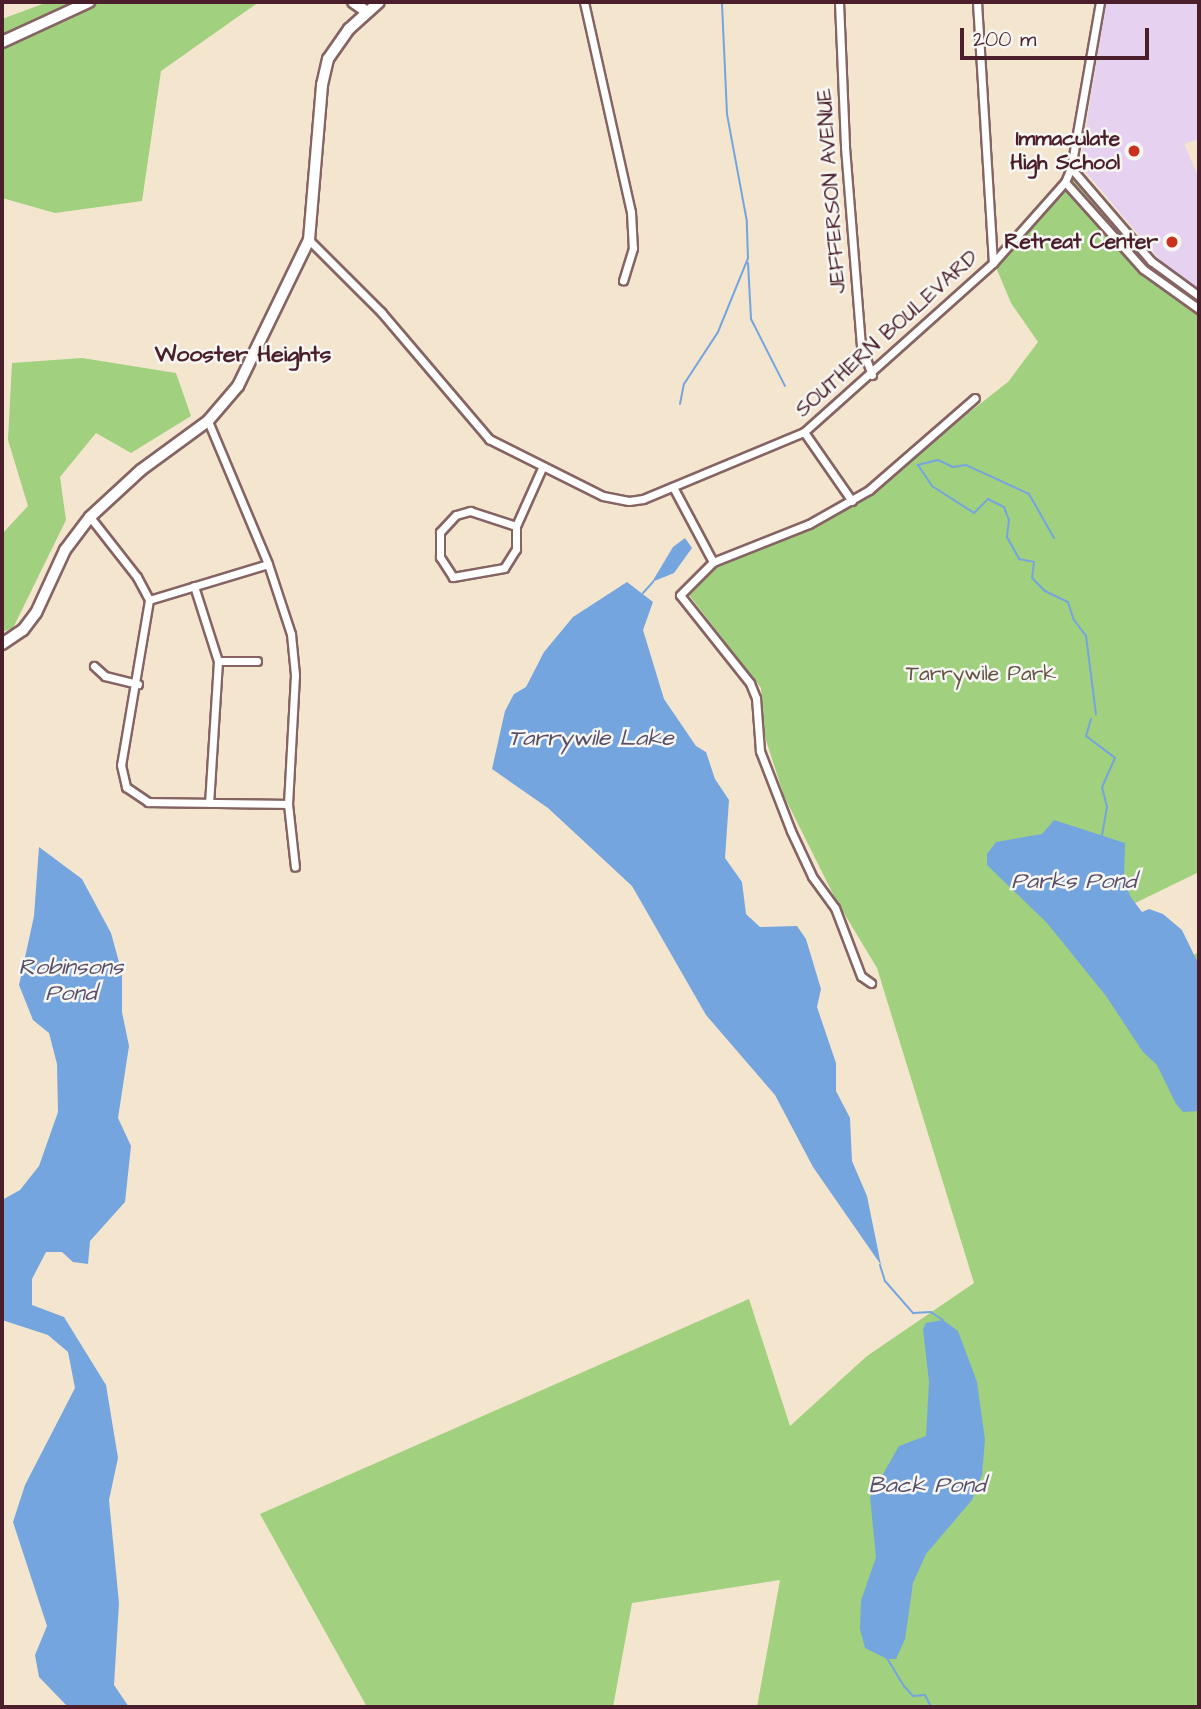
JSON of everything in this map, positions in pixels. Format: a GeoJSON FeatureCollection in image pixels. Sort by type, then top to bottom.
{"type":"FeatureCollection","features":[{"type":"Feature","properties":{"kind":"main road"},"geometry":{"type":"LineString","coordinates":[[2,42],[89,2]]}},
{"type":"Feature","properties":{"kind":"main road"},"geometry":{"type":"LineString","coordinates":[[353,2],[366,12]]}},
{"type":"Feature","properties":{"kind":"main road"},"geometry":{"type":"LineString","coordinates":[[2,644],[23,629],[36,613],[65,550],[90,517],[141,470],[208,421],[248,369],[309,240],[324,73],[337,44],[366,12],[379,2]]}},
{"type":"Feature","properties":{"kind":"street"},"geometry":{"type":"LineString","coordinates":[[584,2],[632,220],[632,256],[623,280]]}},
{"type":"Feature","properties":{"kind":"street","name":"JEFFERSON AVENUE"},"geometry":{"type":"LineString","coordinates":[[839,2],[845,147],[861,345],[872,375]]}},
{"type":"Feature","properties":{"kind":"street"},"geometry":{"type":"LineString","coordinates":[[977,2],[993,263]]}},
{"type":"Feature","properties":{"kind":"street","name":"SOUTHERN BOULEVARD"},"geometry":{"type":"LineString","coordinates":[[309,240],[381,312],[475,426],[504,450],[615,500],[643,499],[804,432],[872,375],[993,263],[1065,182],[1071,168],[1100,2]]}},
{"type":"Feature","properties":{"kind":"street"},"geometry":{"type":"LineString","coordinates":[[1071,168],[1151,261],[1199,296]]}},
{"type":"Feature","properties":{"kind":"street"},"geometry":{"type":"LineString","coordinates":[[1065,182],[1143,269],[1199,309]]}},
{"type":"Feature","properties":{"kind":"street"},"geometry":{"type":"LineString","coordinates":[[871,983],[861,976],[835,908],[812,876],[791,831],[760,751],[756,698],[750,683],[680,595],[713,562],[809,524],[852,501],[886,478],[975,398]]}},
{"type":"Feature","properties":{"kind":"street"},"geometry":{"type":"LineString","coordinates":[[208,421],[268,564],[295,655],[288,804],[295,867]]}},
{"type":"Feature","properties":{"kind":"street"},"geometry":{"type":"LineString","coordinates":[[804,432],[852,501]]}},
{"type":"Feature","properties":{"kind":"street"},"geometry":{"type":"LineString","coordinates":[[516,526],[484,513],[456,515],[440,532],[440,557],[453,577],[462,579],[504,569],[516,549],[516,526],[542,468]]}},
{"type":"Feature","properties":{"kind":"street"},"geometry":{"type":"LineString","coordinates":[[673,487],[713,562]]}},
{"type":"Feature","properties":{"kind":"street"},"geometry":{"type":"LineString","coordinates":[[90,517],[137,577],[149,600],[138,684],[121,765],[126,787],[148,802],[288,804]]}},
{"type":"Feature","properties":{"kind":"street"},"geometry":{"type":"LineString","coordinates":[[149,600],[268,564]]}},
{"type":"Feature","properties":{"kind":"street"},"geometry":{"type":"LineString","coordinates":[[194,586],[218,661],[209,803]]}},
{"type":"Feature","properties":{"kind":"street"},"geometry":{"type":"LineString","coordinates":[[218,661],[257,661]]}},
{"type":"Feature","properties":{"kind":"street"},"geometry":{"type":"LineString","coordinates":[[94,666],[105,676],[138,684]]}},
{"type":"Feature","properties":{"kind":"shaded area","name":"Immaculate High School"},"geometry":{"type":"Polygon","coordinates":[[[1106,2],[1199,2],[1199,139],[1184,144],[1199,178],[1199,290],[1164,265],[1080,165],[1106,2]]]}},
{"type":"Feature","properties":{"kind":"green space"},"geometry":{"type":"Polygon","coordinates":[[[48,2],[259,2],[161,71],[142,201],[55,213],[2,198],[2,19],[48,2]]]}},
{"type":"Feature","properties":{"kind":"green space","name":"Tarrywile Park"},"geometry":{"type":"Polygon","coordinates":[[[1073,177],[1142,262],[1177,294],[1199,304],[1199,872],[1131,905],[1190,957],[1199,952],[1199,1707],[757,1707],[780,1580],[632,1603],[613,1707],[367,1707],[260,1514],[749,1299],[790,1426],[867,1356],[974,1283],[877,968],[836,900],[784,796],[764,734],[761,688],[686,591],[716,560],[784,537],[849,500],[907,461],[1008,382],[1038,342],[1011,303],[995,265],[1073,177]]]}},
{"type":"Feature","properties":{"kind":"green space"},"geometry":{"type":"Polygon","coordinates":[[[82,358],[176,373],[191,416],[131,453],[96,433],[60,477],[66,520],[13,628],[2,632],[2,534],[28,506],[8,440],[12,363],[82,358]]]}},
{"type":"Feature","properties":{"kind":"water"},"geometry":{"type":"Polygon","coordinates":[[[685,538],[692,548],[674,573],[652,582],[673,547],[685,538]]]}},
{"type":"Feature","properties":{"kind":"water","name":"Tarrywile Lake"},"geometry":{"type":"Polygon","coordinates":[[[627,582],[653,602],[643,630],[664,699],[696,746],[706,752],[715,779],[729,800],[725,858],[742,882],[746,914],[760,927],[797,926],[806,939],[821,989],[817,1007],[836,1063],[836,1091],[850,1118],[852,1161],[867,1196],[881,1265],[813,1167],[775,1095],[706,1015],[632,886],[548,808],[492,769],[505,711],[514,694],[526,687],[544,652],[573,617],[627,582]]]}},
{"type":"Feature","properties":{"kind":"water","name":"Parks Pond"},"geometry":{"type":"Polygon","coordinates":[[[1054,820],[1125,843],[1124,879],[1130,896],[1142,912],[1149,909],[1163,914],[1182,930],[1199,965],[1199,1111],[1183,1112],[1176,1104],[1157,1065],[1143,1052],[1106,996],[1047,923],[987,865],[987,854],[996,842],[1042,834],[1054,820]]]}},
{"type":"Feature","properties":{"kind":"water","name":"Robinsons Pond"},"geometry":{"type":"Polygon","coordinates":[[[39,847],[82,879],[111,933],[122,973],[122,1012],[129,1046],[118,1118],[131,1146],[125,1202],[90,1241],[88,1264],[73,1262],[62,1252],[46,1252],[32,1279],[32,1305],[64,1317],[106,1385],[118,1458],[109,1500],[119,1603],[114,1685],[129,1707],[68,1707],[39,1677],[35,1655],[47,1626],[13,1522],[25,1485],[75,1388],[68,1352],[48,1335],[2,1320],[2,1200],[20,1190],[39,1166],[58,1112],[57,1064],[49,1033],[33,1020],[19,985],[34,916],[39,847]]]}},
{"type":"Feature","properties":{"kind":"water","name":"Back Pond"},"geometry":{"type":"Polygon","coordinates":[[[943,1320],[958,1331],[977,1382],[985,1440],[982,1475],[972,1500],[926,1554],[913,1583],[905,1639],[896,1659],[887,1659],[865,1648],[860,1629],[861,1601],[876,1557],[870,1497],[899,1446],[926,1436],[929,1382],[923,1329],[926,1323],[943,1320]]]}},
{"type":"Feature","properties":{"kind":"waterway"},"geometry":{"type":"LineString","coordinates":[[680,404],[684,384],[718,332],[748,258],[747,222],[727,114],[722,2]]}},
{"type":"Feature","properties":{"kind":"waterway"},"geometry":{"type":"LineString","coordinates":[[748,263],[751,319],[785,386]]}},
{"type":"Feature","properties":{"kind":"waterway"},"geometry":{"type":"LineString","coordinates":[[1054,538],[1029,494],[966,465],[953,467],[938,460],[918,465],[932,486],[974,513],[988,499],[1004,507],[1009,520],[1007,537],[1019,559],[1034,562],[1032,578],[1045,591],[1068,602],[1074,620],[1086,636],[1096,714]]}},
{"type":"Feature","properties":{"kind":"waterway"},"geometry":{"type":"LineString","coordinates":[[643,593],[653,582]]}},
{"type":"Feature","properties":{"kind":"waterway"},"geometry":{"type":"LineString","coordinates":[[1091,719],[1086,736],[1115,758],[1102,787],[1107,807],[1102,836]]}},
{"type":"Feature","properties":{"kind":"waterway"},"geometry":{"type":"LineString","coordinates":[[880,1265],[885,1281],[913,1313],[931,1312],[943,1320]]}},
{"type":"Feature","properties":{"kind":"waterway"},"geometry":{"type":"LineString","coordinates":[[887,1658],[904,1686],[913,1696],[925,1695],[931,1707]]}},
{"type":"Feature","properties":{"kind":"place","name":"Immaculate High School"},"geometry":{"type":"Point","coordinates":[1134,151]}},
{"type":"Feature","properties":{"kind":"place","name":"Retreat Center"},"geometry":{"type":"Point","coordinates":[1172,242]}},
{"type":"Feature","properties":{"kind":"district","name":"Wooster Heights"},"geometry":{"type":"Point","coordinates":[243,354]}}]}
